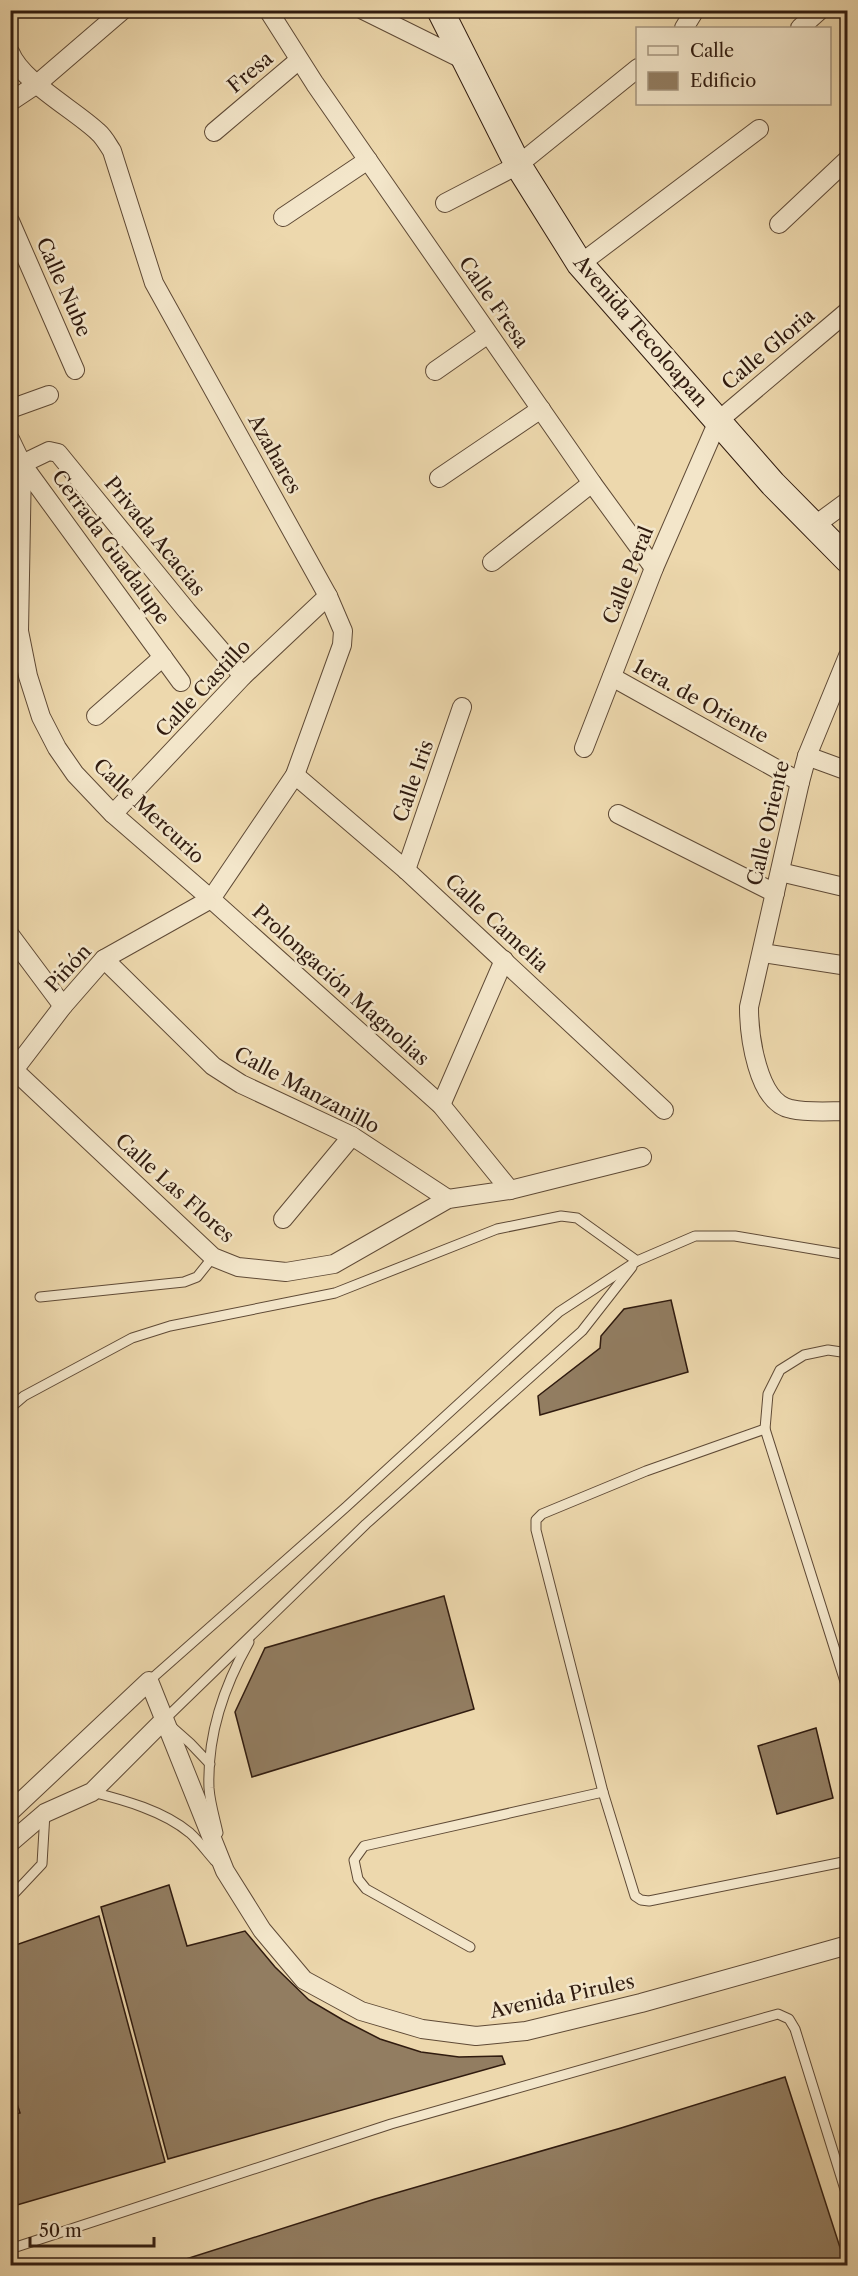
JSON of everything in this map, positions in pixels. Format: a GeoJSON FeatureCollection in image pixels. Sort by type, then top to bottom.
{"type":"FeatureCollection","features":[{"type":"Feature","properties":{"kind":"street"},"geometry":{"type":"LineString","coordinates":[[10,102],[37,84],[123,10]]}},
{"type":"Feature","properties":{"kind":"street","name":"Fresa"},"geometry":{"type":"LineString","coordinates":[[214,132],[299,60],[268,10]]}},
{"type":"Feature","properties":{"kind":"street"},"geometry":{"type":"LineString","coordinates":[[363,10],[466,61]]}},
{"type":"Feature","properties":{"kind":"street","name":"Avenida Tecoloapan"},"geometry":{"type":"LineString","coordinates":[[440,10],[518,165],[580,264],[773,484],[848,560]]}},
{"type":"Feature","properties":{"kind":"street"},"geometry":{"type":"LineString","coordinates":[[685,27],[695,10]]}},
{"type":"Feature","properties":{"kind":"street"},"geometry":{"type":"LineString","coordinates":[[801,27],[819,10]]}},
{"type":"Feature","properties":{"kind":"street","name":"Azahares"},"geometry":{"type":"LineString","coordinates":[[11,58],[37,84],[100,133],[112,151],[154,283],[328,596],[343,631],[342,645],[295,775],[211,899]]}},
{"type":"Feature","properties":{"kind":"street","name":"Calle Fresa"},"geometry":{"type":"LineString","coordinates":[[299,60],[592,483],[654,568]]}},
{"type":"Feature","properties":{"kind":"street"},"geometry":{"type":"LineString","coordinates":[[444,203],[518,165],[636,70]]}},
{"type":"Feature","properties":{"kind":"street"},"geometry":{"type":"LineString","coordinates":[[580,264],[759,129]]}},
{"type":"Feature","properties":{"kind":"street"},"geometry":{"type":"LineString","coordinates":[[779,224],[848,159]]}},
{"type":"Feature","properties":{"kind":"street"},"geometry":{"type":"LineString","coordinates":[[283,217],[368,160]]}},
{"type":"Feature","properties":{"kind":"street","name":"Calle Nube"},"geometry":{"type":"LineString","coordinates":[[10,221],[75,370]]}},
{"type":"Feature","properties":{"kind":"street","name":"Calle Gloria"},"geometry":{"type":"LineString","coordinates":[[718,422],[848,311]]}},
{"type":"Feature","properties":{"kind":"street"},"geometry":{"type":"LineString","coordinates":[[435,371],[488,334]]}},
{"type":"Feature","properties":{"kind":"street"},"geometry":{"type":"LineString","coordinates":[[10,409],[49,396]]}},
{"type":"Feature","properties":{"kind":"street"},"geometry":{"type":"LineString","coordinates":[[439,478],[541,409]]}},
{"type":"Feature","properties":{"kind":"street","name":"Calle Peral"},"geometry":{"type":"LineString","coordinates":[[584,748],[654,568],[718,422]]}},
{"type":"Feature","properties":{"kind":"street","name":"Calle Mercurio"},"geometry":{"type":"LineString","coordinates":[[10,439],[22,464],[19,631],[28,676],[41,717],[57,748],[75,774],[113,814],[211,899]]}},
{"type":"Feature","properties":{"kind":"street","name":"Privada Acacias"},"geometry":{"type":"LineString","coordinates":[[22,464],[49,451],[58,453],[243,676]]}},
{"type":"Feature","properties":{"kind":"street","name":"Cerrada Guadalupe"},"geometry":{"type":"LineString","coordinates":[[22,464],[181,682]]}},
{"type":"Feature","properties":{"kind":"street"},"geometry":{"type":"LineString","coordinates":[[492,562],[592,483]]}},
{"type":"Feature","properties":{"kind":"street"},"geometry":{"type":"LineString","coordinates":[[814,526],[848,501]]}},
{"type":"Feature","properties":{"kind":"street","name":"Calle Castillo"},"geometry":{"type":"LineString","coordinates":[[113,814],[243,676],[328,596]]}},
{"type":"Feature","properties":{"kind":"street","name":"Calle Oriente"},"geometry":{"type":"LineString","coordinates":[[848,656],[807,756],[749,1006],[749,1028],[757,1066],[772,1097],[789,1109],[848,1111]]}},
{"type":"Feature","properties":{"kind":"street","name":"Cerrada Guadalupe"},"geometry":{"type":"LineString","coordinates":[[96,716],[163,657]]}},
{"type":"Feature","properties":{"kind":"street","name":"1era. de Oriente"},"geometry":{"type":"LineString","coordinates":[[612,677],[800,782]]}},
{"type":"Feature","properties":{"kind":"street","name":"Calle Iris"},"geometry":{"type":"LineString","coordinates":[[406,870],[462,707]]}},
{"type":"Feature","properties":{"kind":"street"},"geometry":{"type":"LineString","coordinates":[[807,756],[848,771]]}},
{"type":"Feature","properties":{"kind":"street","name":"Calle Camelia"},"geometry":{"type":"LineString","coordinates":[[295,775],[406,870],[664,1110]]}},
{"type":"Feature","properties":{"kind":"street"},"geometry":{"type":"LineString","coordinates":[[618,814],[775,892]]}},
{"type":"Feature","properties":{"kind":"street"},"geometry":{"type":"LineString","coordinates":[[780,872],[848,888]]}},
{"type":"Feature","properties":{"kind":"street","name":"Piñón"},"geometry":{"type":"LineString","coordinates":[[12,1068],[104,959],[211,899]]}},
{"type":"Feature","properties":{"kind":"street","name":"Prolongación Magnolias"},"geometry":{"type":"LineString","coordinates":[[211,899],[441,1105],[510,1190]]}},
{"type":"Feature","properties":{"kind":"street"},"geometry":{"type":"LineString","coordinates":[[10,935],[63,1006]]}},
{"type":"Feature","properties":{"kind":"street"},"geometry":{"type":"LineString","coordinates":[[762,953],[848,966]]}},
{"type":"Feature","properties":{"kind":"street","name":"Calle Manzanillo"},"geometry":{"type":"LineString","coordinates":[[104,959],[213,1066],[241,1084],[352,1136],[448,1199]]}},
{"type":"Feature","properties":{"kind":"street","name":"Prolongación Magnolias"},"geometry":{"type":"LineString","coordinates":[[441,1105],[504,960]]}},
{"type":"Feature","properties":{"kind":"street","name":"Calle Las Flores"},"geometry":{"type":"LineString","coordinates":[[12,1068],[213,1257],[238,1267],[286,1272],[334,1264],[448,1199]]}},
{"type":"Feature","properties":{"kind":"street"},"geometry":{"type":"LineString","coordinates":[[283,1218],[352,1136]]}},
{"type":"Feature","properties":{"kind":"street"},"geometry":{"type":"LineString","coordinates":[[448,1199],[510,1190],[642,1157]]}},
{"type":"Feature","properties":{"kind":"street"},"geometry":{"type":"LineString","coordinates":[[10,1812],[149,1681]]}},
{"type":"Feature","properties":{"kind":"street","name":"Avenida Pirules"},"geometry":{"type":"LineString","coordinates":[[149,1681],[225,1871],[262,1930],[304,1980],[361,2011],[422,2029],[476,2036],[526,2031],[641,2004],[848,1945]]}},
{"type":"Feature","properties":{"kind":"street"},"geometry":{"type":"LineString","coordinates":[[10,1843],[45,1813],[92,1792],[164,1720]]}},
{"type":"Feature","properties":{"kind":"lane"},"geometry":{"type":"LineString","coordinates":[[10,1408],[24,1396],[132,1338],[170,1326],[334,1293],[497,1229],[561,1216],[577,1218],[637,1260]]}},
{"type":"Feature","properties":{"kind":"lane"},"geometry":{"type":"LineString","coordinates":[[149,1681],[346,1507],[559,1312],[637,1260],[695,1236],[735,1236],[848,1255]]}},
{"type":"Feature","properties":{"kind":"lane"},"geometry":{"type":"LineString","coordinates":[[40,1297],[184,1282],[197,1277],[213,1257]]}},
{"type":"Feature","properties":{"kind":"lane"},"geometry":{"type":"LineString","coordinates":[[210,1764],[164,1720],[366,1524],[582,1331],[637,1260]]}},
{"type":"Feature","properties":{"kind":"lane"},"geometry":{"type":"LineString","coordinates":[[848,1353],[828,1350],[804,1355],[780,1370],[768,1394],[765,1429],[848,1691]]}},
{"type":"Feature","properties":{"kind":"lane"},"geometry":{"type":"LineString","coordinates":[[765,1429],[646,1472],[542,1514],[537,1520],[536,1530],[603,1792],[635,1896],[641,1900],[660,1899],[848,1861]]}},
{"type":"Feature","properties":{"kind":"lane"},"geometry":{"type":"LineString","coordinates":[[225,1871],[209,1790],[210,1764],[220,1707],[233,1669],[255,1632]]}},
{"type":"Feature","properties":{"kind":"lane"},"geometry":{"type":"LineString","coordinates":[[92,1792],[123,1799],[150,1809],[189,1832],[225,1871]]}},
{"type":"Feature","properties":{"kind":"lane"},"geometry":{"type":"LineString","coordinates":[[470,1947],[366,1888],[358,1879],[354,1860],[364,1846],[603,1792]]}},
{"type":"Feature","properties":{"kind":"lane"},"geometry":{"type":"LineString","coordinates":[[10,1898],[42,1863],[45,1813]]}},
{"type":"Feature","properties":{"kind":"lane"},"geometry":{"type":"LineString","coordinates":[[10,2249],[391,2124],[778,2014],[789,2019],[795,2029],[847,2193]]}},
{"type":"Feature","properties":{"kind":"building"},"geometry":{"type":"Polygon","coordinates":[[[671,1300],[688,1372],[540,1415],[538,1396],[600,1348],[601,1336],[624,1309],[671,1300]]]}},
{"type":"Feature","properties":{"kind":"building"},"geometry":{"type":"Polygon","coordinates":[[[444,1596],[474,1709],[252,1777],[235,1712],[265,1648],[444,1596]]]}},
{"type":"Feature","properties":{"kind":"building"},"geometry":{"type":"Polygon","coordinates":[[[816,1728],[833,1798],[777,1814],[758,1746],[816,1728]]]}},
{"type":"Feature","properties":{"kind":"building"},"geometry":{"type":"Polygon","coordinates":[[[169,1885],[187,1946],[245,1931],[275,1967],[309,2000],[380,2039],[421,2052],[459,2057],[502,2056],[505,2064],[168,2159],[101,1907],[169,1885]]]}},
{"type":"Feature","properties":{"kind":"building"},"geometry":{"type":"Polygon","coordinates":[[[99,1916],[165,2162],[10,2207],[10,2115],[20,2113],[10,2083],[10,1947],[99,1916]]]}},
{"type":"Feature","properties":{"kind":"building"},"geometry":{"type":"Polygon","coordinates":[[[785,2077],[846,2266],[164,2266],[375,2199],[621,2128],[785,2077]]]}}]}
